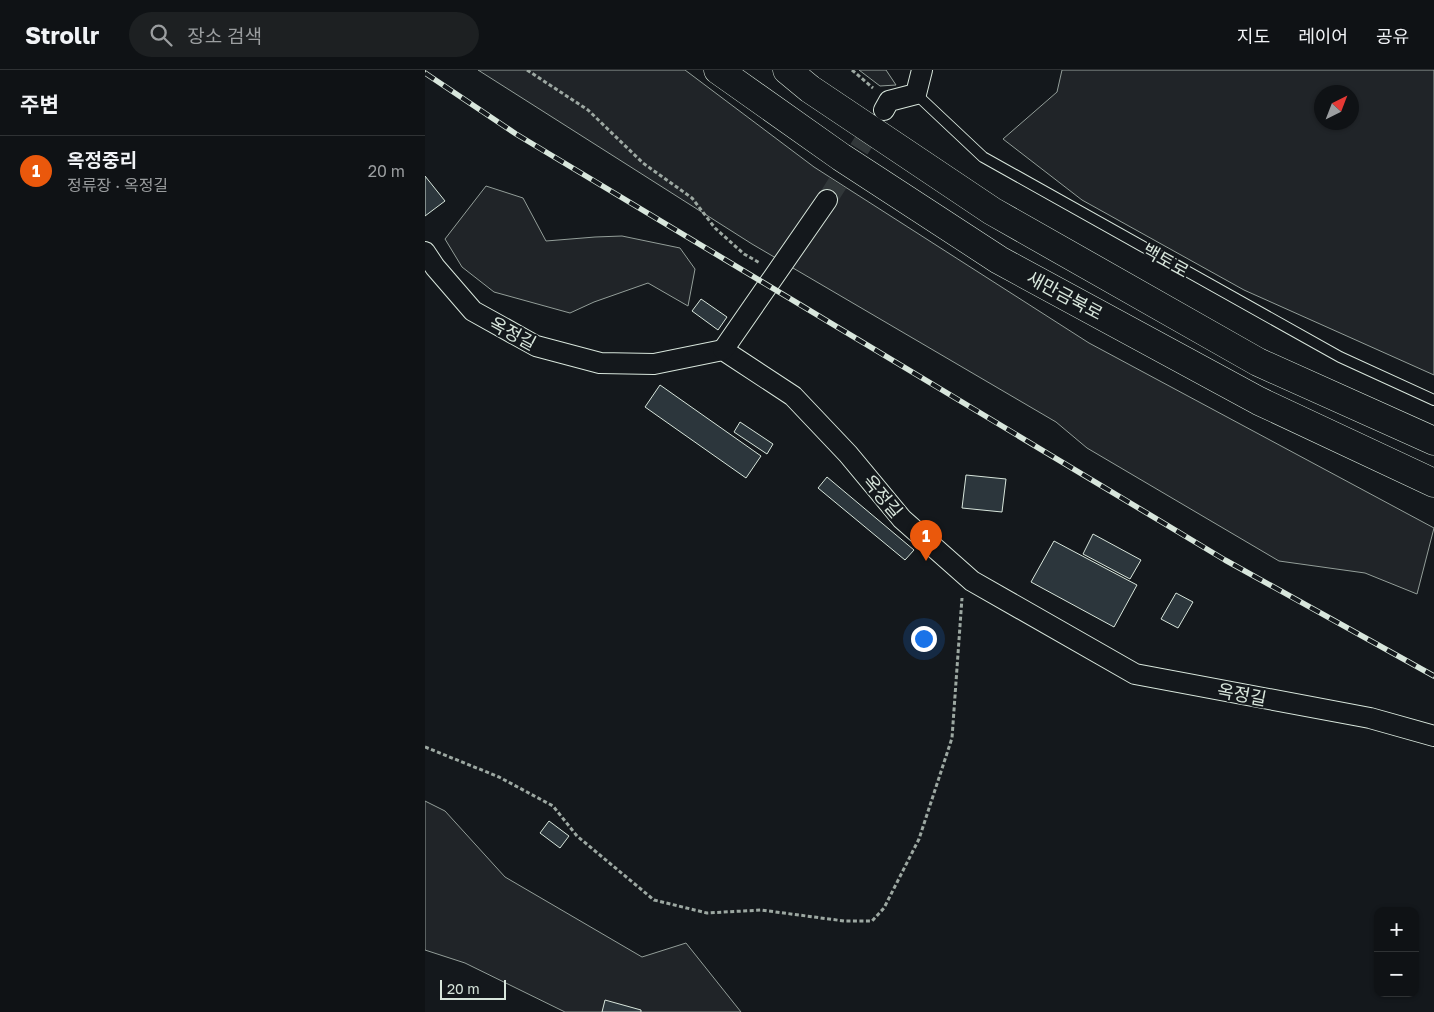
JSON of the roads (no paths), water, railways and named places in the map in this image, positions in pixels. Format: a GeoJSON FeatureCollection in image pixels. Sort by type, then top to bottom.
{"type":"FeatureCollection","features":[{"type":"Feature","properties":{"kind":"highway","name":"새만금북로"},"geometry":{"type":"LineString","coordinates":[[718,70],[841,157],[999,260],[1259,401],[1434,483]]}},
{"type":"Feature","properties":{"kind":"highway","name":"새만금북로"},"geometry":{"type":"LineString","coordinates":[[787,70],[810,89],[992,211],[1257,362],[1434,441]]}},
{"type":"Feature","properties":{"kind":"street"},"geometry":{"type":"LineString","coordinates":[[886,106],[916,94],[922,70]]}},
{"type":"Feature","properties":{"kind":"street"},"geometry":{"type":"LineString","coordinates":[[723,350],[827,200]]}},
{"type":"Feature","properties":{"kind":"street","name":"옥정길"},"geometry":{"type":"LineString","coordinates":[[425,252],[435,267],[473,312],[536,346],[600,363],[654,364],[723,350],[793,396],[848,454],[902,519],[972,581],[1135,674],[1370,718],[1434,736]]}},
{"type":"Feature","properties":{"kind":"lane","name":"백토로"},"geometry":{"type":"LineString","coordinates":[[916,94],[983,157],[1340,357],[1434,400]]}},
{"type":"Feature","properties":{"kind":"tunnel"},"geometry":{"type":"LineString","coordinates":[[827,200],[878,119]]}},
{"type":"Feature","properties":{"kind":"railway"},"geometry":{"type":"LineString","coordinates":[[425,73],[516,134],[1225,560],[1434,676]]}},
{"type":"Feature","properties":{"kind":"place","name":"옥정중리"},"geometry":{"type":"Point","coordinates":[926,561]}}]}
